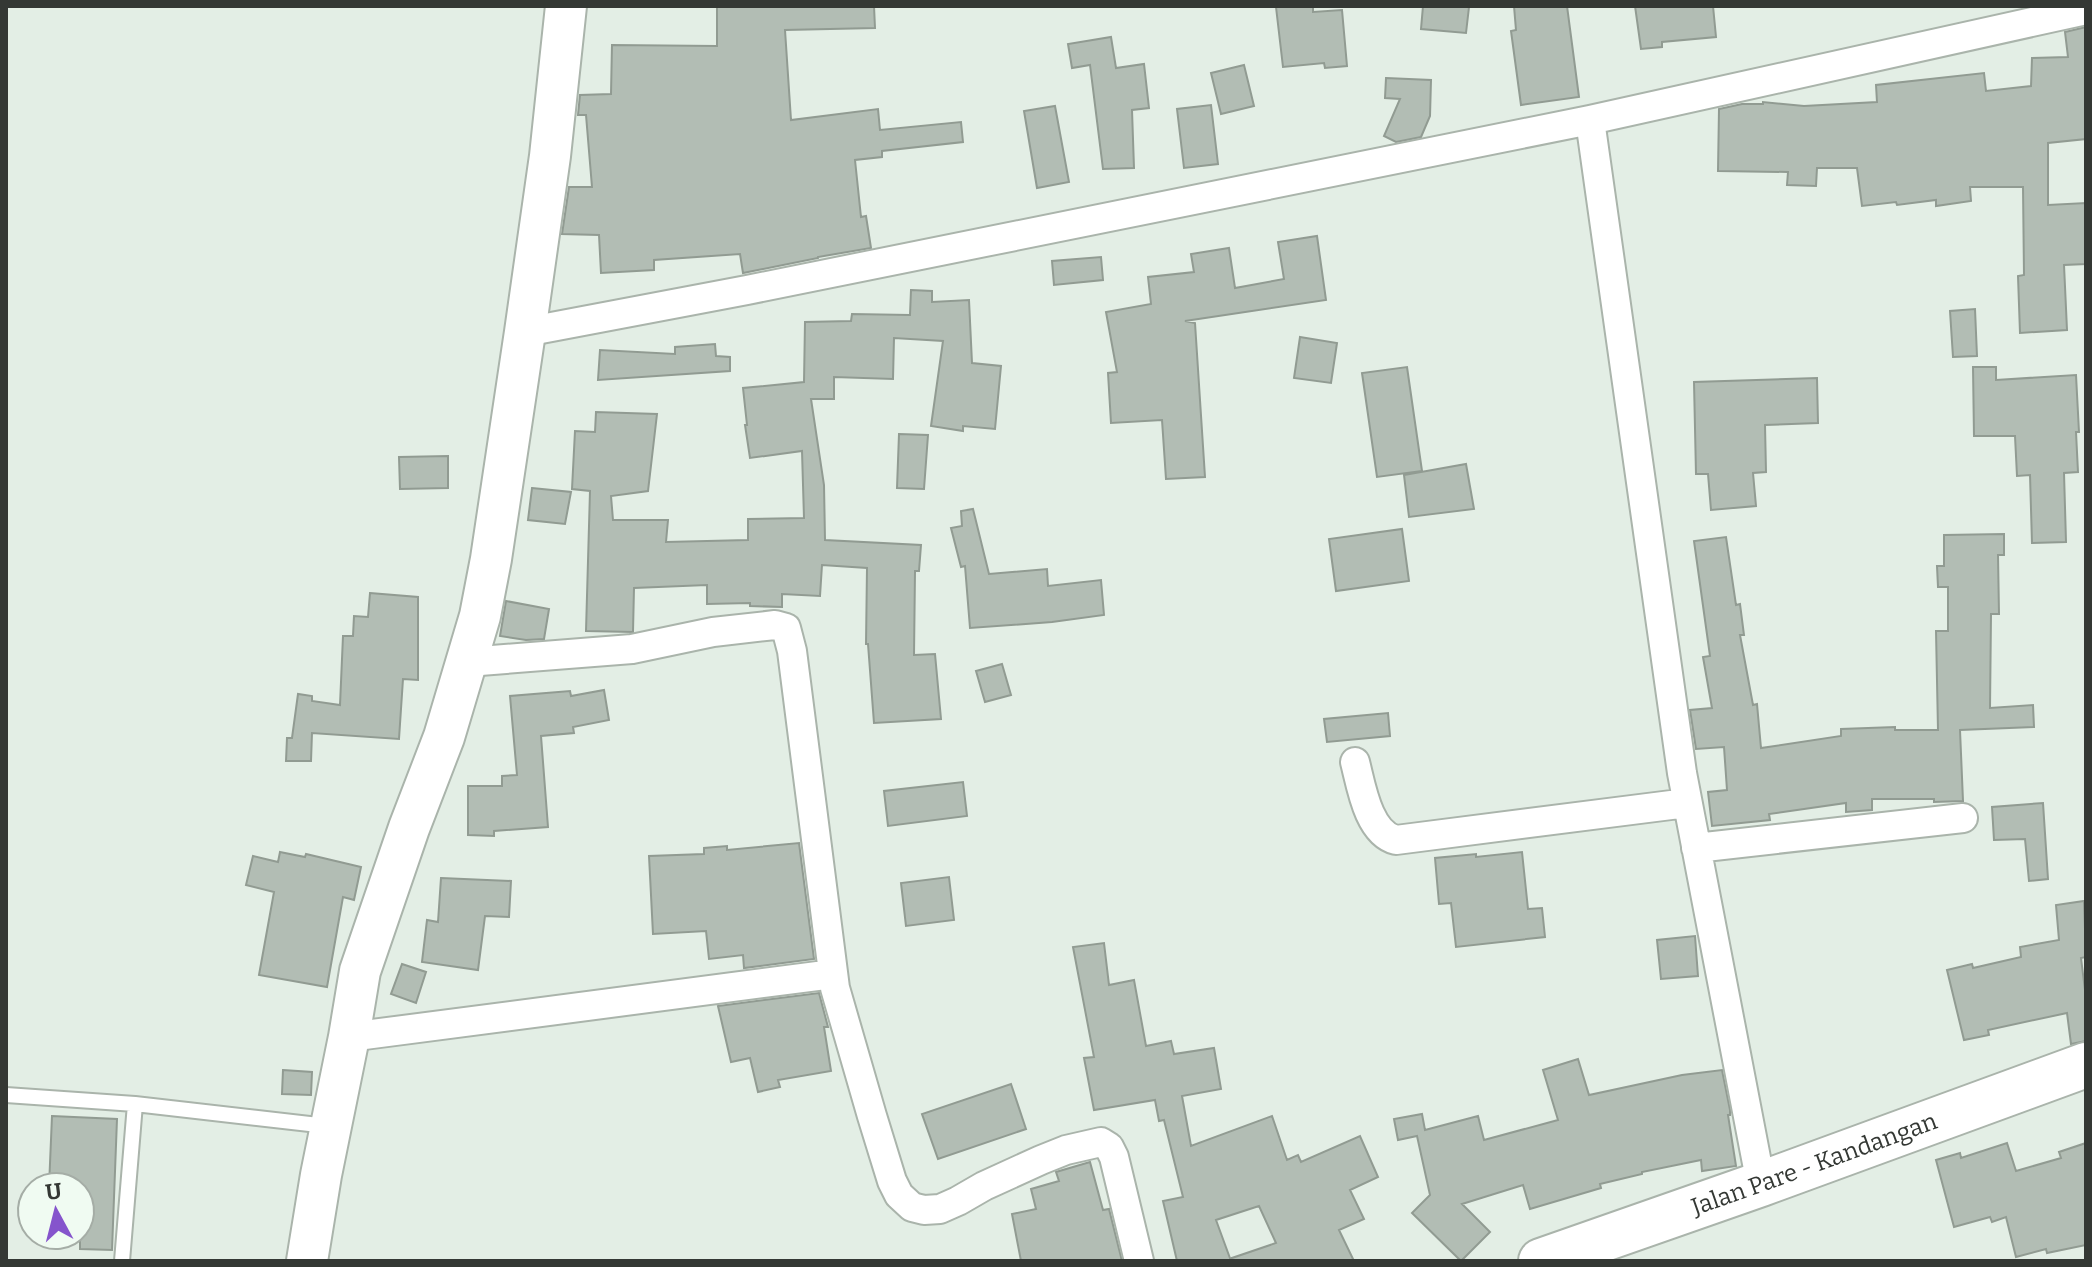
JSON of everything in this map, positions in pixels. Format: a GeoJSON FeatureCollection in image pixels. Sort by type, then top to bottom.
{"type":"FeatureCollection","features":[{"type":"Feature","properties":{"kind":"main road","name":"Jalan Pare - Kandangan"},"geometry":{"type":"LineString","coordinates":[[1541,1261],[2086,1065]]}},
{"type":"Feature","properties":{"kind":"street"},"geometry":{"type":"LineString","coordinates":[[307,1261],[360,971],[444,737],[480,616],[550,156],[566,6]]}},
{"type":"Feature","properties":{"kind":"street"},"geometry":{"type":"LineString","coordinates":[[525,332],[1590,120],[2086,10]]}},
{"type":"Feature","properties":{"kind":"street"},"geometry":{"type":"LineString","coordinates":[[1590,120],[1682,773],[1761,1184]]}},
{"type":"Feature","properties":{"kind":"street"},"geometry":{"type":"LineString","coordinates":[[467,662],[632,649],[713,632],[775,625],[786,628],[792,651],[835,988],[892,1181],[904,1201],[912,1207],[940,1209],[1041,1160],[1101,1142],[1109,1147],[1114,1157],[1139,1261]]}},
{"type":"Feature","properties":{"kind":"street"},"geometry":{"type":"LineString","coordinates":[[1355,762],[1375,824],[1389,838],[1396,840],[1687,803]]}},
{"type":"Feature","properties":{"kind":"street"},"geometry":{"type":"LineString","coordinates":[[1696,848],[1963,818]]}},
{"type":"Feature","properties":{"kind":"street"},"geometry":{"type":"LineString","coordinates":[[349,1037],[833,974]]}},
{"type":"Feature","properties":{"kind":"lane"},"geometry":{"type":"LineString","coordinates":[[6,1095],[135,1104],[331,1127]]}},
{"type":"Feature","properties":{"kind":"lane"},"geometry":{"type":"LineString","coordinates":[[122,1261],[135,1104]]}},
{"type":"Feature","properties":{"kind":"building"},"geometry":{"type":"Polygon","coordinates":[[[717,6],[874,6],[875,28],[785,30],[791,120],[878,109],[880,130],[961,122],[963,142],[882,151],[882,157],[855,160],[861,217],[866,216],[871,248],[743,273],[740,254],[654,260],[654,270],[601,273],[599,235],[562,234],[569,187],[592,187],[586,115],[578,115],[580,95],[611,94],[612,45],[717,46],[717,6]]]}},
{"type":"Feature","properties":{"kind":"building"},"geometry":{"type":"Polygon","coordinates":[[[1313,6],[1313,12],[1342,10],[1347,66],[1325,68],[1324,63],[1283,67],[1276,7],[1313,6]]]}},
{"type":"Feature","properties":{"kind":"building"},"geometry":{"type":"Polygon","coordinates":[[[1423,6],[1469,7],[1466,33],[1421,29],[1423,6]]]}},
{"type":"Feature","properties":{"kind":"building"},"geometry":{"type":"Polygon","coordinates":[[[1514,6],[1567,6],[1579,97],[1521,105],[1511,31],[1516,30],[1514,6]]]}},
{"type":"Feature","properties":{"kind":"building"},"geometry":{"type":"Polygon","coordinates":[[[1635,6],[1713,6],[1716,37],[1662,42],[1662,47],[1641,49],[1635,6]]]}},
{"type":"Feature","properties":{"kind":"building"},"geometry":{"type":"Polygon","coordinates":[[[2086,27],[2086,139],[2048,143],[2048,205],[2086,203],[2086,264],[2064,265],[2067,330],[2020,333],[2018,276],[2024,275],[2023,187],[1970,187],[1971,201],[1936,206],[1936,200],[1862,206],[1857,168],[1817,168],[1816,186],[1787,185],[1788,172],[1718,171],[1719,109],[1763,102],[1804,106],[1877,102],[1876,85],[1984,73],[1986,91],[2031,86],[2032,58],[2068,57],[2065,32],[2086,27]]]}},
{"type":"Feature","properties":{"kind":"building"},"geometry":{"type":"Polygon","coordinates":[[[1111,37],[1116,68],[1144,64],[1149,108],[1132,110],[1134,168],[1103,169],[1090,65],[1072,68],[1068,44],[1111,37]]]}},
{"type":"Feature","properties":{"kind":"building"},"geometry":{"type":"Polygon","coordinates":[[[1244,65],[1254,106],[1221,114],[1211,73],[1244,65]]]}},
{"type":"Feature","properties":{"kind":"building"},"geometry":{"type":"Polygon","coordinates":[[[1386,78],[1431,80],[1430,116],[1421,137],[1396,142],[1384,136],[1400,99],[1385,98],[1386,78]]]}},
{"type":"Feature","properties":{"kind":"building"},"geometry":{"type":"Polygon","coordinates":[[[1211,105],[1218,164],[1184,168],[1177,109],[1211,105]]]}},
{"type":"Feature","properties":{"kind":"building"},"geometry":{"type":"Polygon","coordinates":[[[1055,106],[1069,182],[1037,188],[1024,111],[1055,106]]]}},
{"type":"Feature","properties":{"kind":"building"},"geometry":{"type":"Polygon","coordinates":[[[1317,236],[1326,300],[1185,321],[1195,323],[1205,477],[1166,479],[1162,420],[1111,423],[1108,373],[1117,372],[1106,312],[1151,304],[1148,277],[1194,272],[1191,254],[1229,248],[1235,288],[1284,279],[1278,242],[1317,236]]]}},
{"type":"Feature","properties":{"kind":"building"},"geometry":{"type":"Polygon","coordinates":[[[1101,257],[1103,280],[1054,285],[1052,261],[1101,257]]]}},
{"type":"Feature","properties":{"kind":"building"},"geometry":{"type":"Polygon","coordinates":[[[911,290],[932,291],[932,302],[969,300],[972,363],[1001,366],[995,429],[963,426],[963,431],[931,426],[943,341],[894,338],[893,379],[834,377],[834,399],[811,399],[824,485],[825,540],[921,545],[919,571],[915,571],[914,655],[935,654],[941,719],[874,723],[866,644],[867,568],[822,565],[820,596],[782,594],[782,607],[750,606],[750,603],[707,604],[707,585],[634,588],[633,632],[586,631],[590,491],[572,489],[575,431],[595,432],[596,412],[657,414],[648,491],[611,496],[613,520],[668,520],[666,542],[748,540],[748,519],[804,518],[802,451],[750,458],[743,388],[804,382],[805,322],[851,321],[852,314],[910,315],[911,290]]]}},
{"type":"Feature","properties":{"kind":"building"},"geometry":{"type":"Polygon","coordinates":[[[1975,309],[1977,356],[1953,357],[1950,311],[1975,309]]]}},
{"type":"Feature","properties":{"kind":"building"},"geometry":{"type":"Polygon","coordinates":[[[1300,337],[1337,343],[1331,383],[1294,378],[1300,337]]]}},
{"type":"Feature","properties":{"kind":"building"},"geometry":{"type":"Polygon","coordinates":[[[715,344],[716,356],[730,357],[730,371],[598,380],[600,350],[675,354],[675,347],[715,344]]]}},
{"type":"Feature","properties":{"kind":"building"},"geometry":{"type":"Polygon","coordinates":[[[1407,367],[1422,471],[1377,477],[1362,373],[1407,367]]]}},
{"type":"Feature","properties":{"kind":"building"},"geometry":{"type":"Polygon","coordinates":[[[1973,367],[1996,367],[1996,380],[2076,375],[2078,472],[2064,473],[2066,542],[2032,543],[2030,475],[2017,476],[2015,436],[1974,436],[1973,367]]]}},
{"type":"Feature","properties":{"kind":"building"},"geometry":{"type":"Polygon","coordinates":[[[1817,378],[1818,423],[1765,425],[1766,472],[1753,473],[1756,506],[1711,510],[1708,474],[1696,474],[1694,382],[1817,378]]]}},
{"type":"Feature","properties":{"kind":"building"},"geometry":{"type":"Polygon","coordinates":[[[899,434],[928,435],[924,489],[897,488],[899,434]]]}},
{"type":"Feature","properties":{"kind":"building"},"geometry":{"type":"Polygon","coordinates":[[[448,456],[448,488],[400,489],[399,457],[448,456]]]}},
{"type":"Feature","properties":{"kind":"building"},"geometry":{"type":"Polygon","coordinates":[[[1466,464],[1474,509],[1409,517],[1404,475],[1466,464]]]}},
{"type":"Feature","properties":{"kind":"building"},"geometry":{"type":"Polygon","coordinates":[[[532,488],[571,492],[565,524],[528,520],[532,488]]]}},
{"type":"Feature","properties":{"kind":"building"},"geometry":{"type":"Polygon","coordinates":[[[973,509],[989,574],[1047,569],[1048,586],[1101,580],[1104,615],[970,628],[965,566],[961,567],[951,528],[962,526],[961,511],[973,509]]]}},
{"type":"Feature","properties":{"kind":"building"},"geometry":{"type":"Polygon","coordinates":[[[1402,529],[1409,581],[1336,591],[1329,539],[1402,529]]]}},
{"type":"Feature","properties":{"kind":"building"},"geometry":{"type":"Polygon","coordinates":[[[2004,534],[2004,555],[1998,555],[1999,614],[1991,614],[1990,708],[2033,705],[2034,727],[1960,730],[1963,801],[1872,799],[1872,810],[1846,812],[1846,803],[1769,814],[1770,820],[1712,826],[1708,792],[1727,790],[1724,747],[1696,749],[1690,710],[1712,708],[1703,657],[1710,656],[1694,541],[1726,537],[1736,605],[1740,604],[1744,635],[1740,635],[1753,705],[1757,704],[1761,748],[1841,736],[1841,729],[1895,727],[1895,730],[1938,730],[1936,631],[1948,631],[1948,587],[1938,587],[1937,566],[1944,566],[1944,535],[2004,534]]]}},
{"type":"Feature","properties":{"kind":"building"},"geometry":{"type":"Polygon","coordinates":[[[370,593],[418,597],[418,680],[403,679],[399,739],[312,733],[311,761],[286,761],[287,738],[292,738],[298,694],[312,696],[312,701],[340,705],[343,636],[353,636],[354,616],[368,617],[370,593]]]}},
{"type":"Feature","properties":{"kind":"building"},"geometry":{"type":"Polygon","coordinates":[[[506,601],[549,609],[544,639],[500,636],[506,601]]]}},
{"type":"Feature","properties":{"kind":"building"},"geometry":{"type":"Polygon","coordinates":[[[1002,664],[1011,695],[985,702],[976,671],[1002,664]]]}},
{"type":"Feature","properties":{"kind":"building"},"geometry":{"type":"Polygon","coordinates":[[[604,690],[609,720],[573,727],[574,733],[541,736],[548,827],[494,831],[494,836],[468,835],[468,786],[502,786],[502,776],[517,775],[510,696],[570,691],[571,696],[604,690]]]}},
{"type":"Feature","properties":{"kind":"building"},"geometry":{"type":"Polygon","coordinates":[[[1388,713],[1390,736],[1327,742],[1324,719],[1388,713]]]}},
{"type":"Feature","properties":{"kind":"building"},"geometry":{"type":"Polygon","coordinates":[[[963,782],[967,816],[888,826],[884,791],[963,782]]]}},
{"type":"Feature","properties":{"kind":"building"},"geometry":{"type":"Polygon","coordinates":[[[2043,803],[2048,879],[2029,881],[2025,839],[1994,840],[1992,807],[2043,803]]]}},
{"type":"Feature","properties":{"kind":"building"},"geometry":{"type":"Polygon","coordinates":[[[799,843],[814,959],[744,968],[743,955],[709,959],[706,931],[653,934],[649,856],[704,854],[704,848],[727,846],[727,850],[799,843]]]}},
{"type":"Feature","properties":{"kind":"building"},"geometry":{"type":"Polygon","coordinates":[[[280,852],[305,857],[306,854],[361,867],[354,900],[343,897],[327,987],[259,975],[274,892],[246,885],[253,856],[278,862],[280,852]]]}},
{"type":"Feature","properties":{"kind":"building"},"geometry":{"type":"Polygon","coordinates":[[[1522,852],[1528,909],[1542,908],[1545,937],[1456,947],[1451,903],[1439,904],[1435,858],[1522,852]]]}},
{"type":"Feature","properties":{"kind":"building"},"geometry":{"type":"Polygon","coordinates":[[[949,877],[954,920],[906,926],[901,883],[949,877]]]}},
{"type":"Feature","properties":{"kind":"building"},"geometry":{"type":"Polygon","coordinates":[[[441,878],[511,881],[509,917],[485,916],[478,970],[422,962],[427,920],[438,922],[441,878]]]}},
{"type":"Feature","properties":{"kind":"building"},"geometry":{"type":"Polygon","coordinates":[[[2084,901],[2086,957],[2081,958],[2086,998],[2086,1041],[2071,1044],[2067,1013],[1988,1030],[1989,1035],[1964,1040],[1947,970],[1972,964],[1973,968],[2021,957],[2020,947],[2059,940],[2056,905],[2084,901]]]}},
{"type":"Feature","properties":{"kind":"building"},"geometry":{"type":"Polygon","coordinates":[[[1695,936],[1698,976],[1661,979],[1657,940],[1695,936]]]}},
{"type":"Feature","properties":{"kind":"building"},"geometry":{"type":"Polygon","coordinates":[[[1104,943],[1109,985],[1134,980],[1146,1046],[1171,1041],[1174,1054],[1214,1048],[1221,1089],[1182,1096],[1191,1146],[1272,1116],[1287,1160],[1298,1155],[1301,1162],[1360,1136],[1378,1177],[1350,1190],[1364,1219],[1339,1230],[1354,1261],[1233,1261],[1232,1258],[1276,1243],[1259,1206],[1216,1220],[1231,1261],[1177,1261],[1163,1201],[1183,1197],[1164,1120],[1159,1121],[1155,1100],[1094,1110],[1084,1058],[1094,1057],[1073,947],[1104,943]]]}},
{"type":"Feature","properties":{"kind":"building"},"geometry":{"type":"Polygon","coordinates":[[[402,964],[426,972],[416,1003],[391,994],[402,964]]]}},
{"type":"Feature","properties":{"kind":"building"},"geometry":{"type":"Polygon","coordinates":[[[819,993],[828,1027],[824,1027],[831,1071],[778,1080],[780,1087],[758,1092],[750,1058],[731,1062],[718,1006],[819,993]]]}},
{"type":"Feature","properties":{"kind":"building"},"geometry":{"type":"Polygon","coordinates":[[[1578,1059],[1589,1095],[1682,1075],[1722,1070],[1736,1166],[1702,1171],[1701,1160],[1642,1172],[1530,1209],[1523,1185],[1462,1204],[1490,1232],[1461,1261],[1412,1213],[1430,1195],[1417,1136],[1398,1140],[1394,1119],[1422,1114],[1425,1130],[1478,1116],[1484,1140],[1558,1120],[1543,1070],[1578,1059]]]}},
{"type":"Feature","properties":{"kind":"building"},"geometry":{"type":"Polygon","coordinates":[[[283,1070],[312,1072],[311,1095],[282,1094],[283,1070]]]}},
{"type":"Feature","properties":{"kind":"building"},"geometry":{"type":"Polygon","coordinates":[[[1011,1084],[1026,1129],[938,1159],[922,1114],[1011,1084]]]}},
{"type":"Feature","properties":{"kind":"building"},"geometry":{"type":"Polygon","coordinates":[[[52,1116],[117,1119],[112,1250],[96,1250],[96,1171],[50,1171],[52,1116]]]}},
{"type":"Feature","properties":{"kind":"building"},"geometry":{"type":"Polygon","coordinates":[[[2007,1143],[2016,1171],[2061,1158],[2059,1152],[2086,1143],[2086,1245],[2047,1253],[2046,1249],[2016,1257],[2006,1217],[1992,1222],[1990,1217],[1954,1227],[1936,1160],[1960,1153],[1961,1158],[2007,1143]]]}},
{"type":"Feature","properties":{"kind":"building"},"geometry":{"type":"Polygon","coordinates":[[[1090,1162],[1103,1210],[1109,1209],[1122,1261],[1021,1261],[1012,1214],[1036,1209],[1031,1189],[1059,1181],[1056,1172],[1090,1162]]]}}]}
